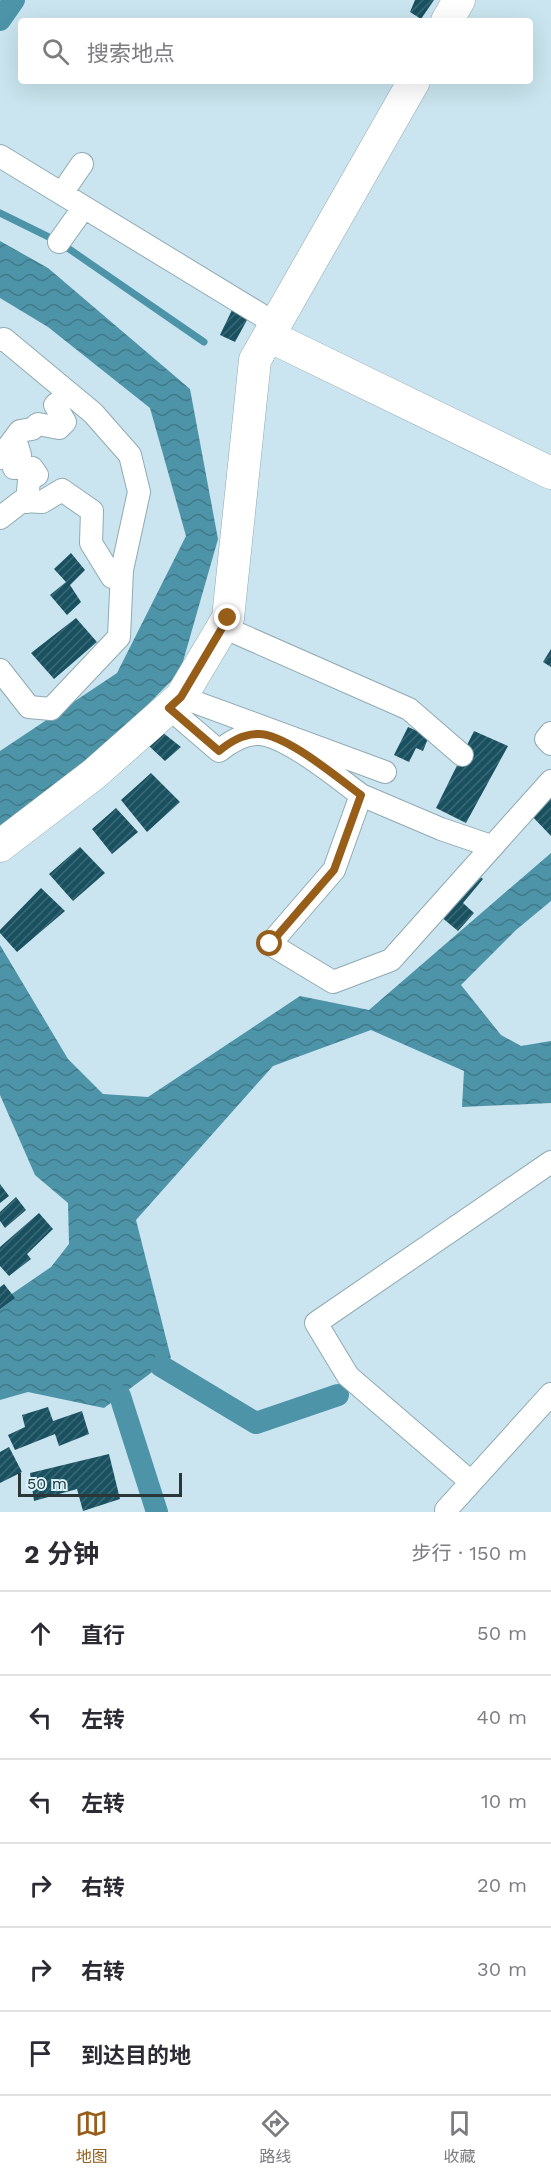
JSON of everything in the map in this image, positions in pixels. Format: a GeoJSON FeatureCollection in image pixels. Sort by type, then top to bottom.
{"type":"FeatureCollection","features":[{"type":"Feature","properties":{"kind":"street"},"geometry":{"type":"LineString","coordinates":[[449,18],[459,0]]}},
{"type":"Feature","properties":{"kind":"street"},"geometry":{"type":"LineString","coordinates":[[0,846],[94,774],[175,703],[228,618],[255,360],[412,84]]}},
{"type":"Feature","properties":{"kind":"street"},"geometry":{"type":"LineString","coordinates":[[0,156],[84,207],[272,330],[551,473]]}},
{"type":"Feature","properties":{"kind":"street"},"geometry":{"type":"LineString","coordinates":[[62,193],[82,164]]}},
{"type":"Feature","properties":{"kind":"street"},"geometry":{"type":"LineString","coordinates":[[59,242],[84,207]]}},
{"type":"Feature","properties":{"kind":"street"},"geometry":{"type":"LineString","coordinates":[[0,340],[4,339],[93,413],[130,455],[139,492],[122,570],[119,637],[51,709],[29,707],[0,670]]}},
{"type":"Feature","properties":{"kind":"street"},"geometry":{"type":"LineString","coordinates":[[0,458],[20,431],[32,429],[38,424],[59,428],[65,422],[55,405],[70,394]]}},
{"type":"Feature","properties":{"kind":"street"},"geometry":{"type":"LineString","coordinates":[[15,439],[20,455],[12,462],[14,468],[32,468],[37,475],[29,480],[27,502]]}},
{"type":"Feature","properties":{"kind":"street"},"geometry":{"type":"LineString","coordinates":[[0,518],[22,501],[42,502],[62,490],[92,511],[91,543],[112,577],[122,570]]}},
{"type":"Feature","properties":{"kind":"street"},"geometry":{"type":"LineString","coordinates":[[223,627],[409,709],[462,755]]}},
{"type":"Feature","properties":{"kind":"street"},"geometry":{"type":"LineString","coordinates":[[175,703],[385,772]]}},
{"type":"Feature","properties":{"kind":"street"},"geometry":{"type":"LineString","coordinates":[[175,703],[219,751],[233,740],[258,733],[292,746],[361,795],[441,830],[491,846]]}},
{"type":"Feature","properties":{"kind":"street"},"geometry":{"type":"LineString","coordinates":[[551,733],[546,739],[551,744]]}},
{"type":"Feature","properties":{"kind":"street"},"geometry":{"type":"LineString","coordinates":[[361,795],[334,870],[270,944],[333,982],[391,960],[551,781]]}},
{"type":"Feature","properties":{"kind":"street"},"geometry":{"type":"LineString","coordinates":[[471,1482],[348,1376],[316,1323],[551,1162]]}},
{"type":"Feature","properties":{"kind":"street"},"geometry":{"type":"LineString","coordinates":[[448,1512],[446,1510],[551,1394]]}},
{"type":"Feature","properties":{"kind":"water"},"geometry":{"type":"Polygon","coordinates":[[[0,241],[48,268],[190,389],[218,539],[180,672],[0,854],[0,751],[117,673],[186,536],[150,408],[48,327],[0,298],[0,241]]]}},
{"type":"Feature","properties":{"kind":"water"},"geometry":{"type":"Polygon","coordinates":[[[551,853],[551,901],[516,930],[461,985],[501,1035],[521,1046],[551,1041],[551,1103],[462,1107],[464,1071],[371,1030],[273,1066],[136,1220],[171,1358],[104,1408],[28,1392],[0,1400],[0,1302],[51,1267],[69,1244],[68,1203],[35,1175],[0,1095],[0,945],[68,1059],[103,1094],[148,1097],[300,996],[369,1010],[551,853]]]}},
{"type":"Feature","properties":{"kind":"building"},"geometry":{"type":"Polygon","coordinates":[[[415,0],[434,0],[422,18],[410,12],[415,0]]]}},
{"type":"Feature","properties":{"kind":"building"},"geometry":{"type":"Polygon","coordinates":[[[232,310],[247,320],[235,342],[220,335],[232,310]]]}},
{"type":"Feature","properties":{"kind":"building"},"geometry":{"type":"Polygon","coordinates":[[[71,553],[85,570],[70,585],[81,602],[67,615],[50,595],[66,582],[54,569],[71,553]]]}},
{"type":"Feature","properties":{"kind":"building"},"geometry":{"type":"Polygon","coordinates":[[[76,618],[97,642],[54,679],[31,653],[76,618]]]}},
{"type":"Feature","properties":{"kind":"building"},"geometry":{"type":"Polygon","coordinates":[[[551,649],[551,667],[543,662],[551,649]]]}},
{"type":"Feature","properties":{"kind":"building"},"geometry":{"type":"Polygon","coordinates":[[[408,727],[429,736],[423,751],[416,748],[409,762],[394,755],[408,727]]]}},
{"type":"Feature","properties":{"kind":"building"},"geometry":{"type":"Polygon","coordinates":[[[474,731],[508,746],[466,823],[436,808],[474,731]]]}},
{"type":"Feature","properties":{"kind":"building"},"geometry":{"type":"Polygon","coordinates":[[[162,732],[181,747],[165,761],[149,746],[162,732]]]}},
{"type":"Feature","properties":{"kind":"building"},"geometry":{"type":"Polygon","coordinates":[[[151,773],[180,802],[147,832],[121,800],[151,773]]]}},
{"type":"Feature","properties":{"kind":"building"},"geometry":{"type":"Polygon","coordinates":[[[551,794],[551,836],[529,813],[551,794]]]}},
{"type":"Feature","properties":{"kind":"building"},"geometry":{"type":"Polygon","coordinates":[[[116,808],[138,832],[112,854],[92,829],[116,808]]]}},
{"type":"Feature","properties":{"kind":"building"},"geometry":{"type":"Polygon","coordinates":[[[80,847],[105,873],[73,901],[49,874],[80,847]]]}},
{"type":"Feature","properties":{"kind":"building"},"geometry":{"type":"Polygon","coordinates":[[[473,871],[483,879],[463,903],[474,913],[458,931],[440,916],[473,871]]]}},
{"type":"Feature","properties":{"kind":"building"},"geometry":{"type":"Polygon","coordinates":[[[41,888],[65,911],[17,952],[0,933],[0,930],[41,888]]]}},
{"type":"Feature","properties":{"kind":"building"},"geometry":{"type":"Polygon","coordinates":[[[0,1184],[9,1196],[0,1203],[0,1184]]]}},
{"type":"Feature","properties":{"kind":"building"},"geometry":{"type":"Polygon","coordinates":[[[16,1197],[26,1210],[5,1228],[0,1221],[0,1212],[16,1197]]]}},
{"type":"Feature","properties":{"kind":"building"},"geometry":{"type":"Polygon","coordinates":[[[39,1213],[53,1229],[27,1254],[31,1259],[9,1276],[0,1266],[0,1247],[39,1213]]]}},
{"type":"Feature","properties":{"kind":"building"},"geometry":{"type":"Polygon","coordinates":[[[4,1284],[15,1298],[0,1309],[0,1287],[4,1284]]]}},
{"type":"Feature","properties":{"kind":"building"},"geometry":{"type":"Polygon","coordinates":[[[48,1407],[53,1421],[82,1411],[89,1434],[59,1446],[55,1434],[15,1450],[8,1435],[25,1427],[22,1415],[48,1407]]]}},
{"type":"Feature","properties":{"kind":"building"},"geometry":{"type":"Polygon","coordinates":[[[9,1447],[22,1472],[0,1483],[0,1452],[9,1447]]]}},
{"type":"Feature","properties":{"kind":"building"},"geometry":{"type":"Polygon","coordinates":[[[109,1454],[120,1499],[83,1511],[77,1489],[34,1501],[30,1473],[109,1454]]]}},
{"type":"Feature","properties":{"kind":"waterway"},"geometry":{"type":"LineString","coordinates":[[0,20],[14,0]]}},
{"type":"Feature","properties":{"kind":"waterway"},"geometry":{"type":"LineString","coordinates":[[0,213],[59,242],[204,342]]}},
{"type":"Feature","properties":{"kind":"waterway"},"geometry":{"type":"LineString","coordinates":[[161,1366],[256,1423],[338,1395]]}},
{"type":"Feature","properties":{"kind":"waterway"},"geometry":{"type":"LineString","coordinates":[[120,1396],[157,1512]]}},
{"type":"Feature","properties":{"kind":"route"},"geometry":{"type":"LineString","coordinates":[[228,618],[181,697],[169,708],[219,751],[233,740],[258,733],[292,746],[361,795],[334,870],[270,944]]}}]}
